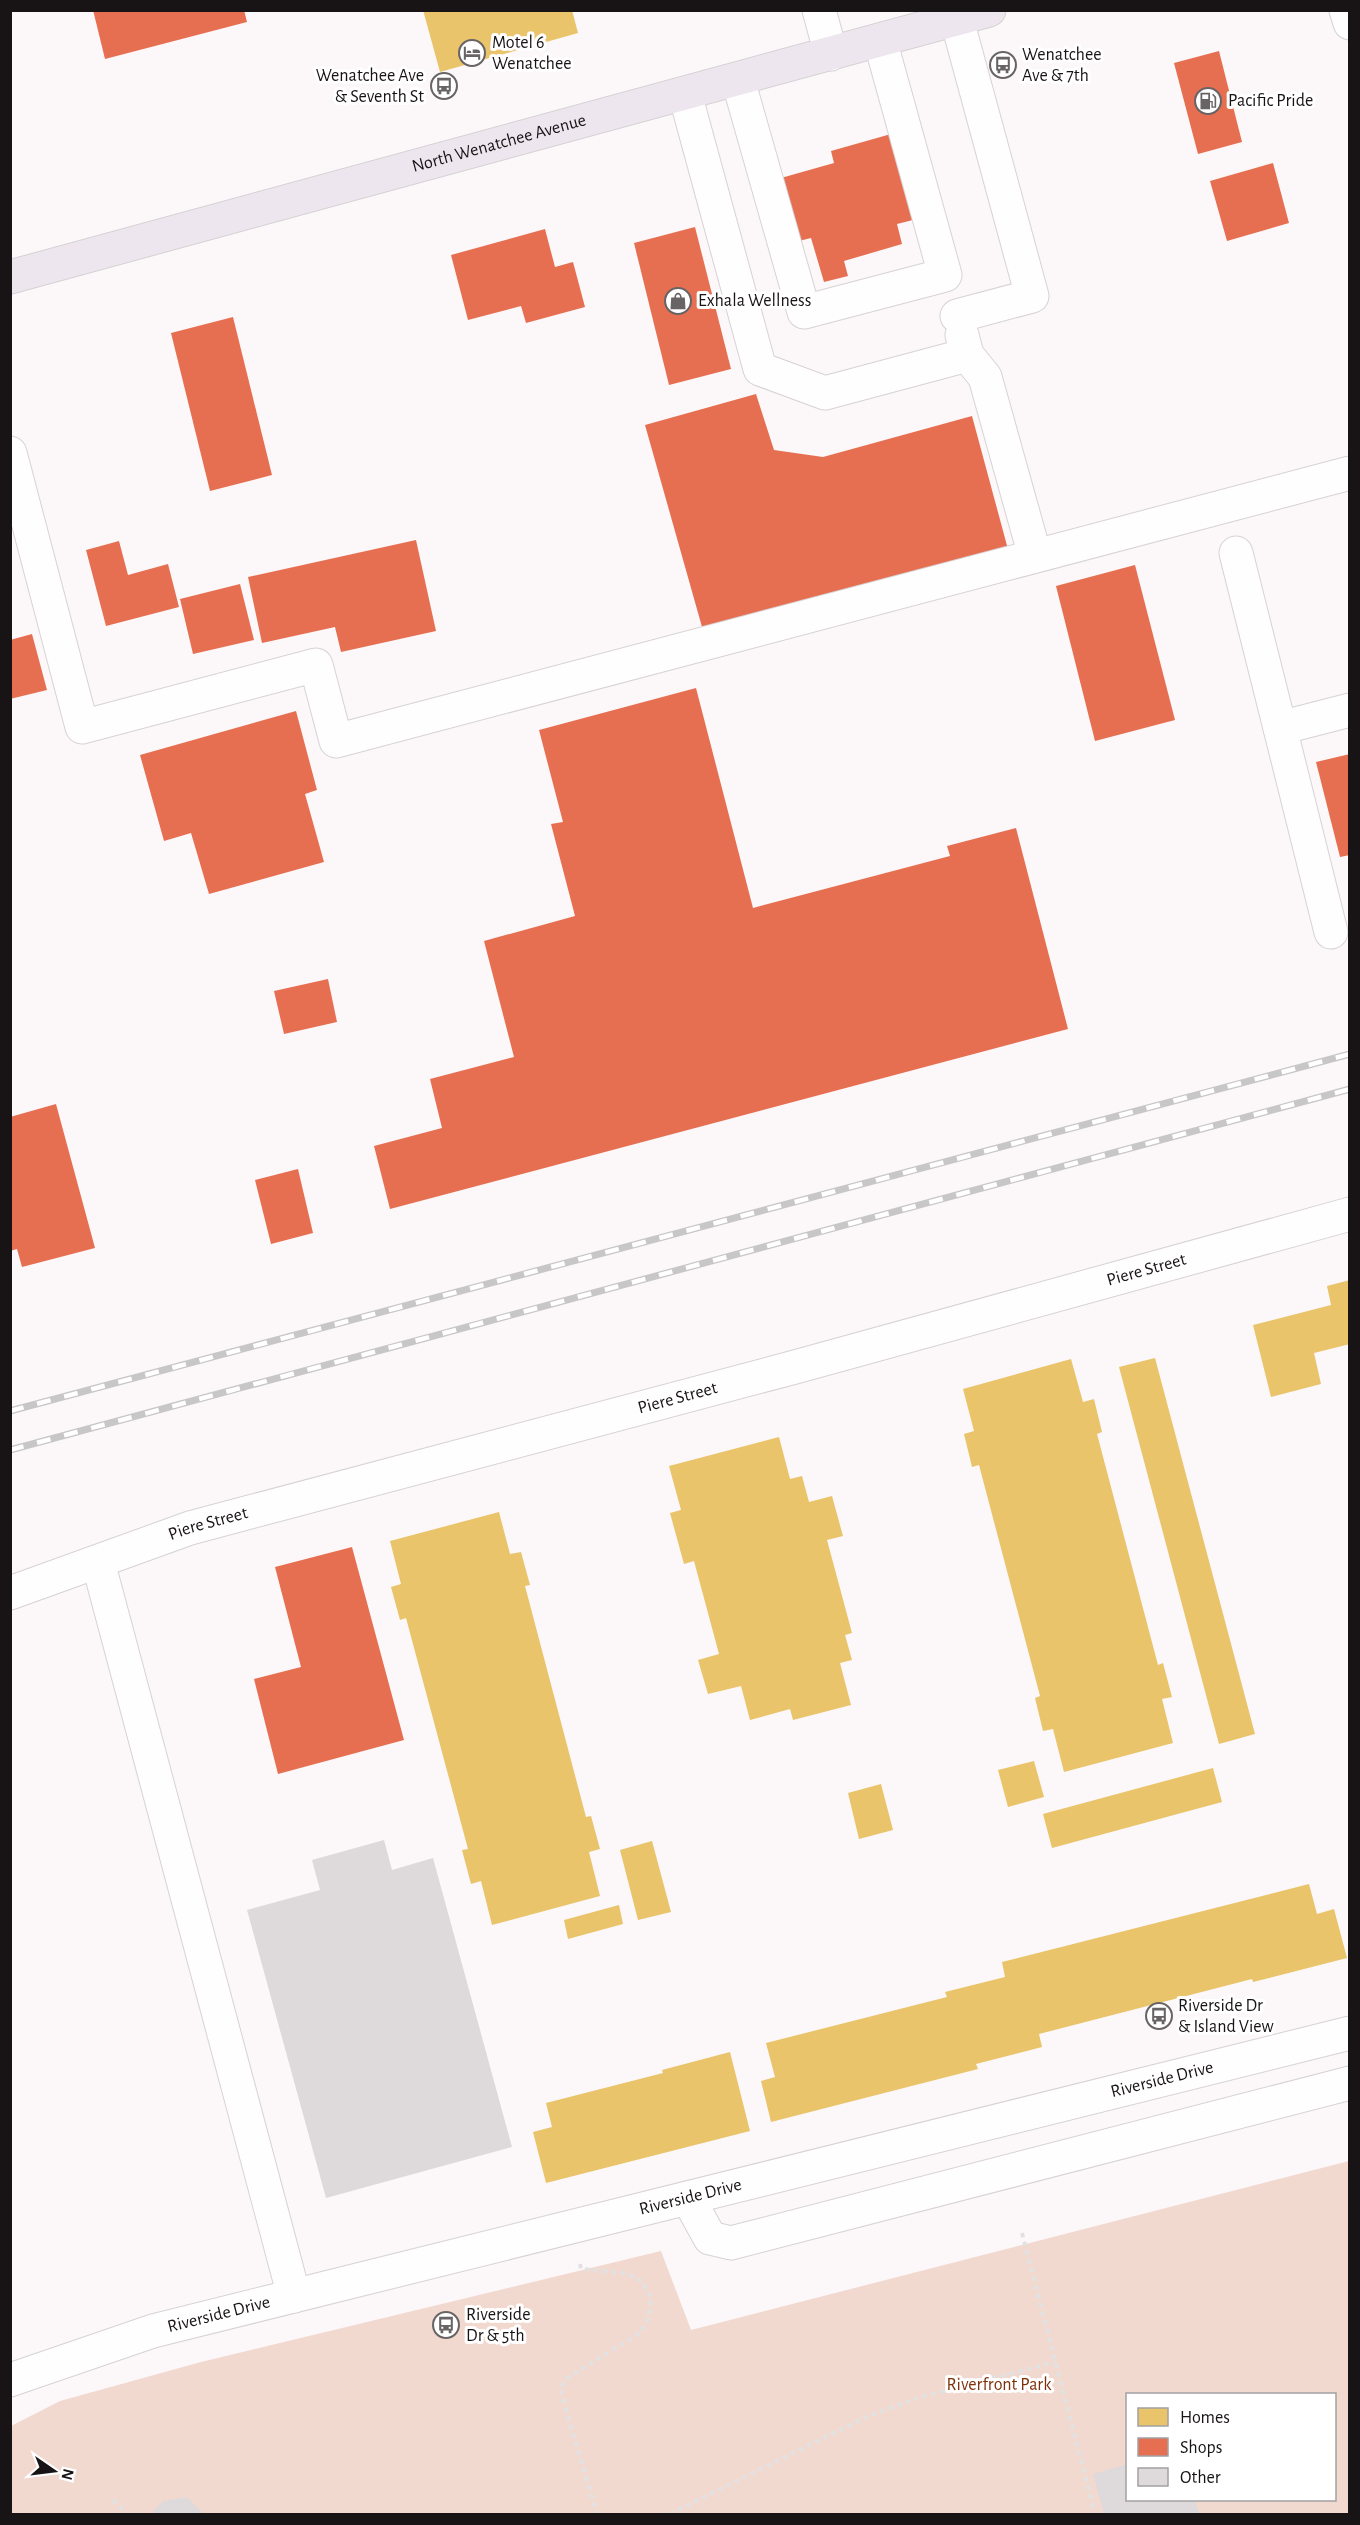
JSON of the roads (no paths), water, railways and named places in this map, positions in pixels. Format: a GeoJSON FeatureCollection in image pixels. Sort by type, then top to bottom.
{"type":"FeatureCollection","features":[{"type":"Feature","properties":{"kind":"main road","name":"North Wenatchee Avenue"},"geometry":{"type":"LineString","coordinates":[[10,277],[989,10]]}},
{"type":"Feature","properties":{"kind":"street"},"geometry":{"type":"LineString","coordinates":[[819,10],[831,54]]}},
{"type":"Feature","properties":{"kind":"street"},"geometry":{"type":"LineString","coordinates":[[1346,10],[1350,23]]}},
{"type":"Feature","properties":{"kind":"street"},"geometry":{"type":"LineString","coordinates":[[957,20],[1032,296],[957,316]]}},
{"type":"Feature","properties":{"kind":"street"},"geometry":{"type":"LineString","coordinates":[[880,40],[967,355],[985,377],[1035,556]]}},
{"type":"Feature","properties":{"kind":"street"},"geometry":{"type":"LineString","coordinates":[[738,80],[804,312],[945,275]]}},
{"type":"Feature","properties":{"kind":"street"},"geometry":{"type":"LineString","coordinates":[[686,94],[760,369],[825,393],[967,355]]}},
{"type":"Feature","properties":{"kind":"street"},"geometry":{"type":"LineString","coordinates":[[10,453],[82,727],[316,665],[336,741],[1350,473]]}},
{"type":"Feature","properties":{"kind":"street"},"geometry":{"type":"LineString","coordinates":[[1236,553],[1331,932]]}},
{"type":"Feature","properties":{"kind":"street"},"geometry":{"type":"LineString","coordinates":[[1280,728],[1350,710]]}},
{"type":"Feature","properties":{"kind":"street","name":"Piere Street"},"geometry":{"type":"LineString","coordinates":[[10,1593],[190,1528],[806,1364],[1350,1214]]}},
{"type":"Feature","properties":{"kind":"street"},"geometry":{"type":"LineString","coordinates":[[98,1562],[294,2296]]}},
{"type":"Feature","properties":{"kind":"street","name":"Riverside Drive"},"geometry":{"type":"LineString","coordinates":[[10,2393],[23,2376],[153,2331],[1350,2032]]}},
{"type":"Feature","properties":{"kind":"street"},"geometry":{"type":"LineString","coordinates":[[688,2198],[710,2238],[731,2243],[1350,2083]]}},
{"type":"Feature","properties":{"kind":"railway"},"geometry":{"type":"LineString","coordinates":[[10,1411],[1350,1054]]}},
{"type":"Feature","properties":{"kind":"railway"},"geometry":{"type":"LineString","coordinates":[[10,1450],[1350,1089]]}},
{"type":"Feature","properties":{"kind":"place","name":"Motel 6 Wenatchee"},"geometry":{"type":"Point","coordinates":[472,53]}},
{"type":"Feature","properties":{"kind":"place","name":"Wenatchee Ave & 7th"},"geometry":{"type":"Point","coordinates":[1003,65]}},
{"type":"Feature","properties":{"kind":"place","name":"Wenatchee Ave & Seventh St"},"geometry":{"type":"Point","coordinates":[444,86]}},
{"type":"Feature","properties":{"kind":"place","name":"Pacific Pride"},"geometry":{"type":"Point","coordinates":[1208,101]}},
{"type":"Feature","properties":{"kind":"place","name":"Exhala Wellness"},"geometry":{"type":"Point","coordinates":[678,301]}},
{"type":"Feature","properties":{"kind":"place","name":"Riverside Dr & Island View"},"geometry":{"type":"Point","coordinates":[1159,2016]}},
{"type":"Feature","properties":{"kind":"place","name":"Riverside Dr & 5th"},"geometry":{"type":"Point","coordinates":[446,2325]}},
{"type":"Feature","properties":{"kind":"park label","name":"Riverfront Park"},"geometry":{"type":"Point","coordinates":[999,2385]}}]}
